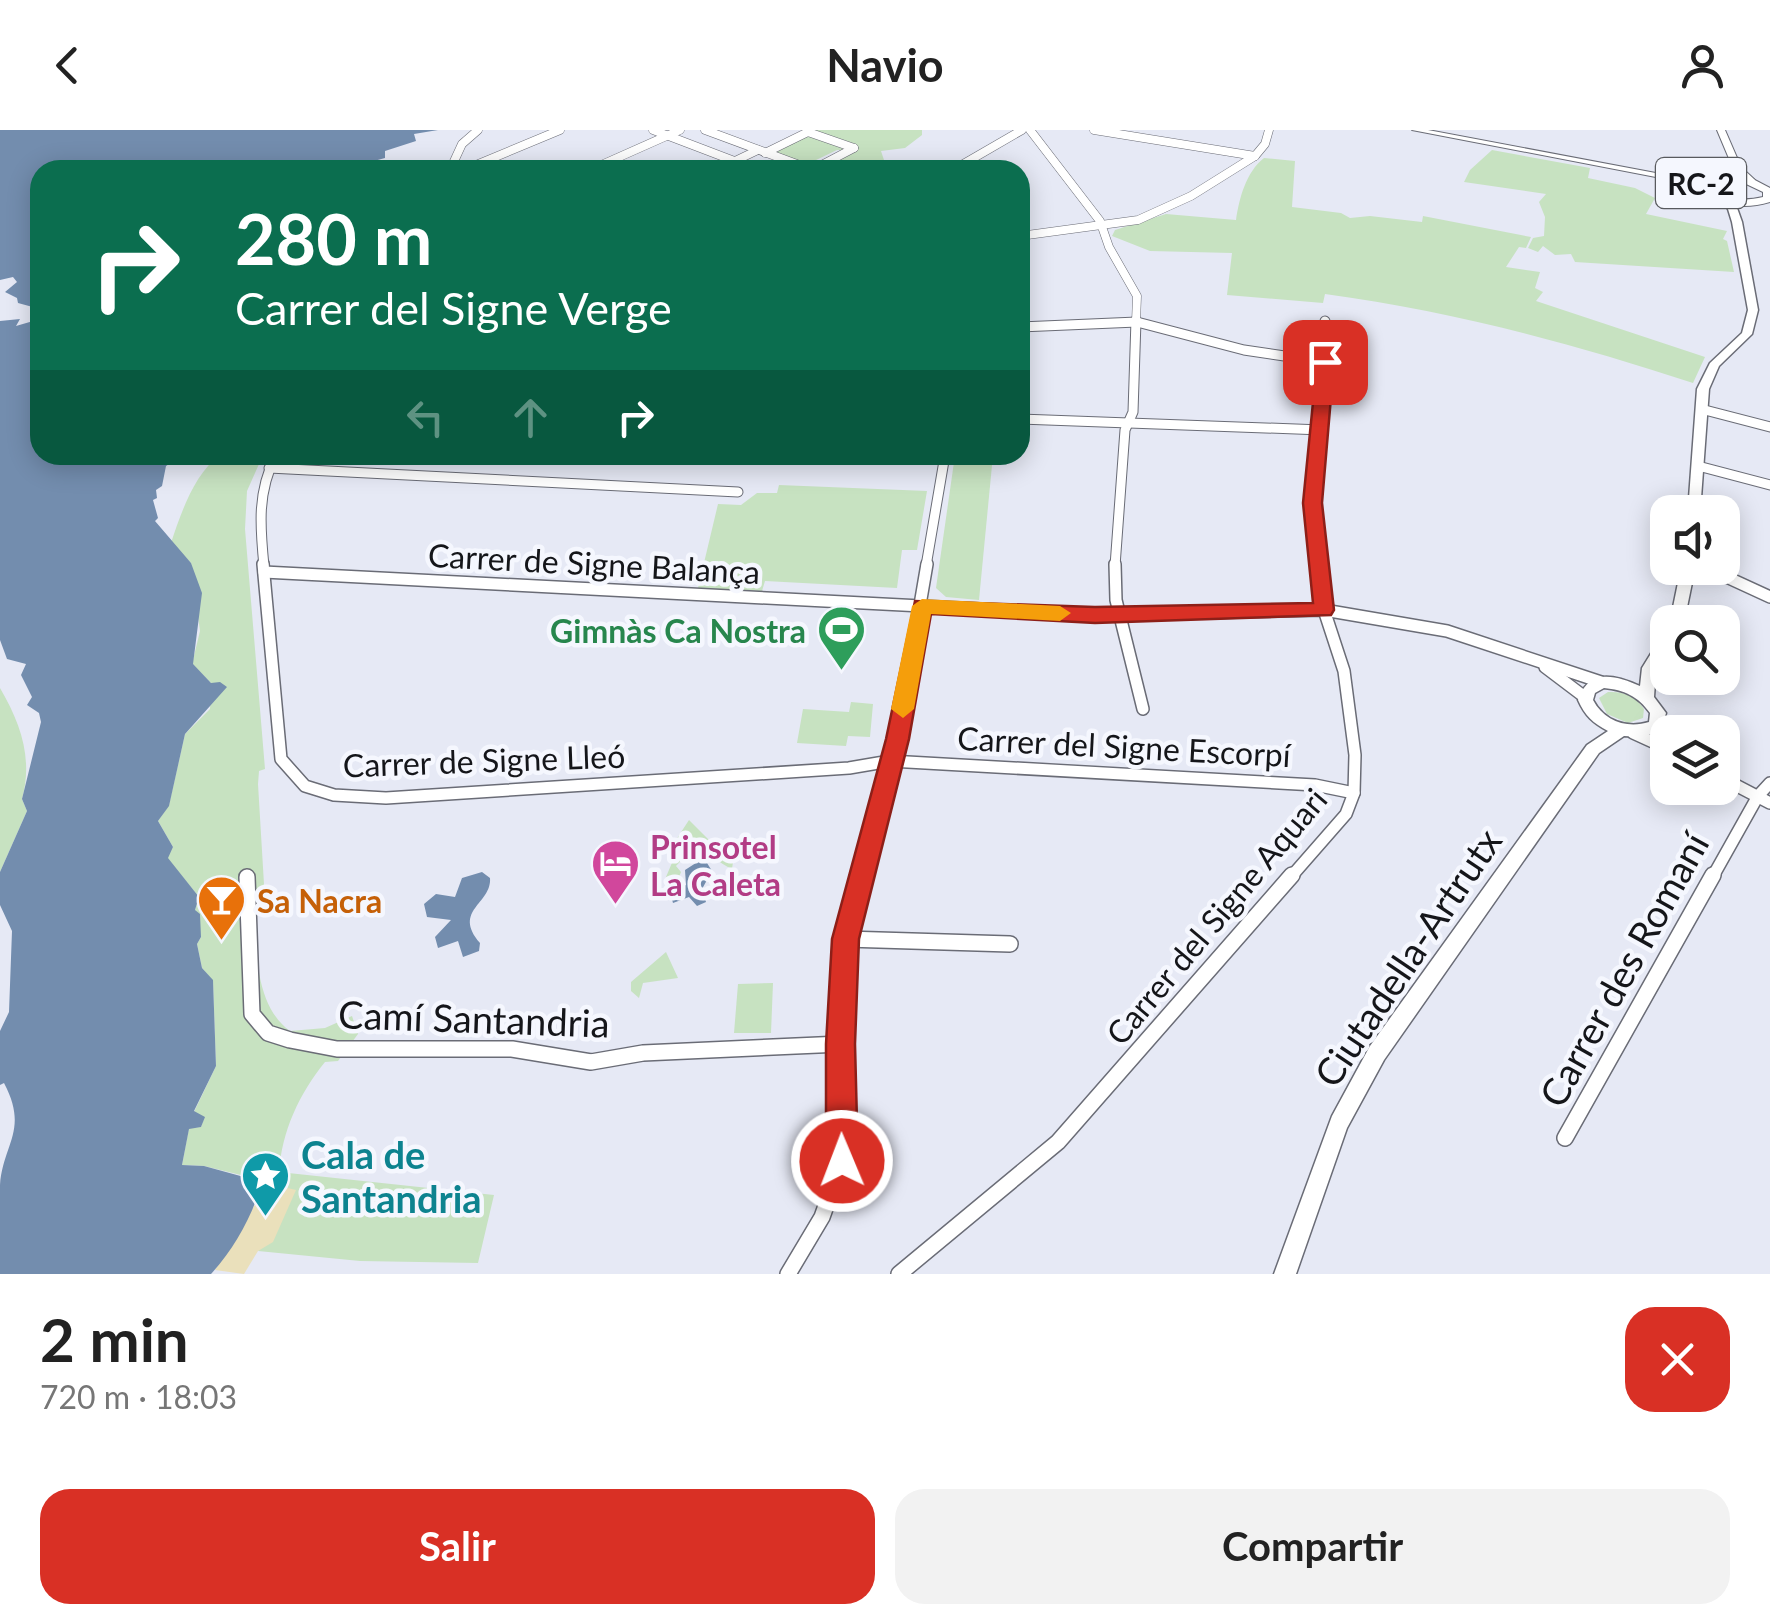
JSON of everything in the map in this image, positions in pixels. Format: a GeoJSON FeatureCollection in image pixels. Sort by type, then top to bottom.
{"type":"FeatureCollection","features":[{"type":"Feature","properties":{"kind":"main road","name":"RC-2"},"geometry":{"type":"LineString","coordinates":[[1717,176],[1762,186],[1770,195],[1764,202],[1716,196],[1702,185],[1704,179],[1717,176]]}},
{"type":"Feature","properties":{"kind":"main road"},"geometry":{"type":"LineString","coordinates":[[1695,495],[1703,389],[1714,364],[1747,334],[1751,322],[1752,299],[1737,222],[1732,208],[1716,196]]}},
{"type":"Feature","properties":{"kind":"main road"},"geometry":{"type":"LineString","coordinates":[[1737,222],[1743,210],[1764,202]]}},
{"type":"Feature","properties":{"kind":"main road"},"geometry":{"type":"LineString","coordinates":[[1647,697],[1649,668],[1589,687],[1592,749],[1627,732],[1650,729]]}},
{"type":"Feature","properties":{"kind":"main road"},"geometry":{"type":"LineString","coordinates":[[1609,682],[1647,697],[1658,715]]}},
{"type":"Feature","properties":{"kind":"main road"},"geometry":{"type":"LineString","coordinates":[[1589,706],[1627,732]]}},
{"type":"Feature","properties":{"kind":"main road","name":"Ciutadella-Artrutx"},"geometry":{"type":"LineString","coordinates":[[1285,1274],[1339,1123],[1377,1054],[1592,749]]}},
{"type":"Feature","properties":{"kind":"street"},"geometry":{"type":"LineString","coordinates":[[455,160],[462,144],[478,130]]}},
{"type":"Feature","properties":{"kind":"street"},"geometry":{"type":"LineString","coordinates":[[488,160],[560,130]]}},
{"type":"Feature","properties":{"kind":"street"},"geometry":{"type":"LineString","coordinates":[[653,130],[732,160]]}},
{"type":"Feature","properties":{"kind":"street"},"geometry":{"type":"LineString","coordinates":[[613,160],[680,130]]}},
{"type":"Feature","properties":{"kind":"street"},"geometry":{"type":"LineString","coordinates":[[705,130],[786,160]]}},
{"type":"Feature","properties":{"kind":"street"},"geometry":{"type":"LineString","coordinates":[[970,160],[1022,130]]}},
{"type":"Feature","properties":{"kind":"street"},"geometry":{"type":"LineString","coordinates":[[1030,130],[1104,228],[1109,248],[1137,296],[1133,412],[1125,430],[1115,541],[1120,615],[1143,709]]}},
{"type":"Feature","properties":{"kind":"street"},"geometry":{"type":"LineString","coordinates":[[1094,130],[1254,156]]}},
{"type":"Feature","properties":{"kind":"street"},"geometry":{"type":"LineString","coordinates":[[1030,234],[1104,228],[1147,217],[1254,156],[1265,144],[1268,130]]}},
{"type":"Feature","properties":{"kind":"street"},"geometry":{"type":"LineString","coordinates":[[1416,130],[1662,176],[1704,179]]}},
{"type":"Feature","properties":{"kind":"street"},"geometry":{"type":"LineString","coordinates":[[1722,130],[1733,159],[1762,186]]}},
{"type":"Feature","properties":{"kind":"street"},"geometry":{"type":"LineString","coordinates":[[738,160],[808,132],[854,148],[832,160]]}},
{"type":"Feature","properties":{"kind":"street"},"geometry":{"type":"LineString","coordinates":[[1717,176],[1728,169],[1733,159]]}},
{"type":"Feature","properties":{"kind":"street"},"geometry":{"type":"LineString","coordinates":[[1662,176],[1716,196]]}},
{"type":"Feature","properties":{"kind":"street","name":"Carrer del Signe Aquari"},"geometry":{"type":"LineString","coordinates":[[899,1274],[1058,1142],[1346,814],[1354,793],[1355,755],[1344,671],[1324,610],[1312,503],[1322,430],[1325,321]]}},
{"type":"Feature","properties":{"kind":"street"},"geometry":{"type":"LineString","coordinates":[[1030,327],[1137,322],[1244,350],[1325,362]]}},
{"type":"Feature","properties":{"kind":"street"},"geometry":{"type":"LineString","coordinates":[[1701,409],[1770,427]]}},
{"type":"Feature","properties":{"kind":"street"},"geometry":{"type":"LineString","coordinates":[[1030,419],[1322,430]]}},
{"type":"Feature","properties":{"kind":"street","name":"Carrer de Signe Lleó"},"geometry":{"type":"LineString","coordinates":[[271,465],[264,478],[259,515],[281,759],[305,786],[334,795],[443,795],[890,762]]}},
{"type":"Feature","properties":{"kind":"street"},"geometry":{"type":"LineString","coordinates":[[788,1274],[822,1217],[842,1161],[840,1044],[846,939],[890,762],[922,606],[943,465]]}},
{"type":"Feature","properties":{"kind":"street"},"geometry":{"type":"LineString","coordinates":[[1698,466],[1770,485]]}},
{"type":"Feature","properties":{"kind":"street"},"geometry":{"type":"LineString","coordinates":[[270,468],[738,492]]}},
{"type":"Feature","properties":{"kind":"street","name":"Carrer de Signe Balança"},"geometry":{"type":"LineString","coordinates":[[264,572],[1120,615],[1324,610],[1447,631],[1609,682]]}},
{"type":"Feature","properties":{"kind":"street"},"geometry":{"type":"LineString","coordinates":[[1740,583],[1770,596]]}},
{"type":"Feature","properties":{"kind":"street"},"geometry":{"type":"LineString","coordinates":[[1533,660],[1589,706]]}},
{"type":"Feature","properties":{"kind":"street"},"geometry":{"type":"LineString","coordinates":[[1627,732],[1650,742]]}},
{"type":"Feature","properties":{"kind":"street","name":"Carrer del Signe Escorpí"},"geometry":{"type":"LineString","coordinates":[[890,762],[1315,784],[1354,793]]}},
{"type":"Feature","properties":{"kind":"street","name":"Carrer des Romaní"},"geometry":{"type":"LineString","coordinates":[[1565,1138],[1764,800],[1770,782]]}},
{"type":"Feature","properties":{"kind":"street"},"geometry":{"type":"LineString","coordinates":[[1740,787],[1764,800]]}},
{"type":"Feature","properties":{"kind":"street","name":"Camí Santandria"},"geometry":{"type":"LineString","coordinates":[[246,877],[252,1014],[268,1033],[290,1040],[338,1048],[512,1050],[591,1062],[643,1052],[840,1044]]}},
{"type":"Feature","properties":{"kind":"street"},"geometry":{"type":"LineString","coordinates":[[846,939],[1010,944]]}},
{"type":"Feature","properties":{"kind":"green space"},"geometry":{"type":"Polygon","coordinates":[[[806,130],[922,130],[922,135],[905,148],[881,151],[884,160],[837,159],[847,150],[837,150],[816,160],[795,160],[771,151],[806,130]]]}},
{"type":"Feature","properties":{"kind":"green space"},"geometry":{"type":"Polygon","coordinates":[[[1492,150],[1590,168],[1588,178],[1635,188],[1655,198],[1646,214],[1727,231],[1723,239],[1727,241],[1734,272],[1575,262],[1571,254],[1555,255],[1543,246],[1538,252],[1528,248],[1533,238],[1544,236],[1545,217],[1539,202],[1546,194],[1464,182],[1470,170],[1492,150]]]}},
{"type":"Feature","properties":{"kind":"green space"},"geometry":{"type":"Polygon","coordinates":[[[1264,158],[1295,161],[1292,207],[1341,213],[1350,218],[1370,216],[1422,222],[1423,216],[1531,237],[1526,248],[1519,247],[1506,267],[1540,272],[1535,288],[1543,292],[1536,301],[1705,357],[1693,383],[1556,342],[1419,309],[1325,294],[1323,303],[1227,295],[1232,253],[1150,251],[1112,236],[1115,230],[1166,214],[1236,220],[1248,178],[1264,158]]]}},
{"type":"Feature","properties":{"kind":"green space"},"geometry":{"type":"Polygon","coordinates":[[[209,465],[259,465],[247,491],[245,529],[265,769],[259,771],[258,784],[265,901],[252,906],[263,991],[278,1020],[290,1031],[325,1028],[352,1016],[358,1034],[338,1061],[325,1062],[307,1087],[288,1128],[279,1172],[494,1195],[478,1263],[360,1261],[258,1251],[273,1183],[204,1166],[182,1165],[189,1128],[201,1127],[204,1118],[194,1112],[216,1066],[213,981],[202,968],[197,944],[201,937],[195,910],[199,897],[167,858],[173,847],[158,821],[169,805],[185,734],[210,709],[211,683],[192,664],[200,631],[191,563],[171,543],[184,507],[209,465]]]}},
{"type":"Feature","properties":{"kind":"green space"},"geometry":{"type":"Polygon","coordinates":[[[954,465],[992,465],[979,600],[946,597],[936,588],[954,465]]]}},
{"type":"Feature","properties":{"kind":"green space"},"geometry":{"type":"Polygon","coordinates":[[[779,485],[927,491],[917,550],[902,550],[897,588],[765,581],[762,591],[698,588],[718,504],[741,505],[757,493],[777,493],[779,485]]]}},
{"type":"Feature","properties":{"kind":"green space"},"geometry":{"type":"Polygon","coordinates":[[[0,688],[23,742],[26,770],[22,799],[27,811],[0,872],[0,688]]]}},
{"type":"Feature","properties":{"kind":"green space"},"geometry":{"type":"Polygon","coordinates":[[[1608,692],[1633,698],[1644,709],[1643,718],[1628,723],[1607,714],[1599,698],[1608,692]]]}},
{"type":"Feature","properties":{"kind":"green space"},"geometry":{"type":"Polygon","coordinates":[[[851,702],[873,704],[870,737],[848,736],[846,746],[797,743],[803,709],[849,712],[851,702]]]}},
{"type":"Feature","properties":{"kind":"green space"},"geometry":{"type":"Polygon","coordinates":[[[689,820],[719,850],[734,855],[732,869],[699,852],[676,866],[681,872],[679,877],[666,877],[674,858],[674,843],[689,820]]]}},
{"type":"Feature","properties":{"kind":"green space"},"geometry":{"type":"Polygon","coordinates":[[[666,952],[678,978],[643,983],[639,998],[631,991],[631,982],[666,952]]]}},
{"type":"Feature","properties":{"kind":"green space"},"geometry":{"type":"Polygon","coordinates":[[[773,983],[771,1033],[734,1033],[738,984],[773,983]]]}},
{"type":"Feature","properties":{"kind":"sand","name":"Cala de Santandria"},"geometry":{"type":"Polygon","coordinates":[[[262,1182],[296,1190],[273,1242],[258,1251],[244,1274],[215,1270],[256,1203],[262,1182]]]}},
{"type":"Feature","properties":{"kind":"water"},"geometry":{"type":"Polygon","coordinates":[[[0,130],[438,130],[414,134],[416,141],[385,151],[385,158],[378,160],[30,160],[30,306],[18,303],[17,298],[5,292],[17,282],[13,277],[0,280],[0,130]]]}},
{"type":"Feature","properties":{"kind":"water"},"geometry":{"type":"Polygon","coordinates":[[[20,319],[16,326],[30,322],[30,465],[168,465],[153,500],[158,518],[155,521],[191,563],[202,593],[193,664],[211,683],[220,682],[227,687],[185,734],[169,806],[158,821],[173,847],[168,858],[199,897],[195,910],[200,914],[201,937],[197,944],[202,968],[213,980],[216,1066],[194,1111],[205,1117],[201,1127],[189,1129],[182,1165],[204,1166],[262,1182],[242,1231],[211,1274],[0,1274],[0,1185],[15,1125],[11,1099],[4,1083],[0,1085],[0,1031],[9,1012],[12,931],[0,905],[0,872],[27,811],[22,799],[41,722],[39,713],[27,705],[32,697],[21,675],[26,664],[7,659],[0,640],[0,321],[20,319]]]}},
{"type":"Feature","properties":{"kind":"water"},"geometry":{"type":"Polygon","coordinates":[[[699,861],[707,863],[712,871],[702,889],[706,902],[697,906],[689,897],[673,903],[670,892],[686,885],[685,870],[699,861]]]}},
{"type":"Feature","properties":{"kind":"water"},"geometry":{"type":"Polygon","coordinates":[[[482,872],[490,878],[489,887],[470,923],[480,943],[479,951],[463,957],[458,941],[438,948],[435,937],[451,920],[427,917],[424,904],[436,894],[455,897],[462,878],[482,872]]]}},
{"type":"Feature","properties":{"kind":"slow traffic"},"geometry":{"type":"LineString","coordinates":[[903,709],[922,606],[1060,613]]}},
{"type":"Feature","properties":{"kind":"place","name":"Gimnàs Ca Nostra"},"geometry":{"type":"Point","coordinates":[841,672]}},
{"type":"Feature","properties":{"kind":"place","name":"Prinsotel La Caleta"},"geometry":{"type":"Point","coordinates":[615,906]}},
{"type":"Feature","properties":{"kind":"place","name":"Sa Nacra"},"geometry":{"type":"Point","coordinates":[222,942]}},
{"type":"Feature","properties":{"kind":"place","name":"Cala de Santandria"},"geometry":{"type":"Point","coordinates":[266,1218]}},
{"type":"Feature","properties":{"kind":"route"},"geometry":{"type":"LineString","coordinates":[[842,1161],[840,1044],[846,939],[897,739],[922,606],[1095,615],[1324,610],[1312,503],[1322,430],[1325,362]]}}]}
